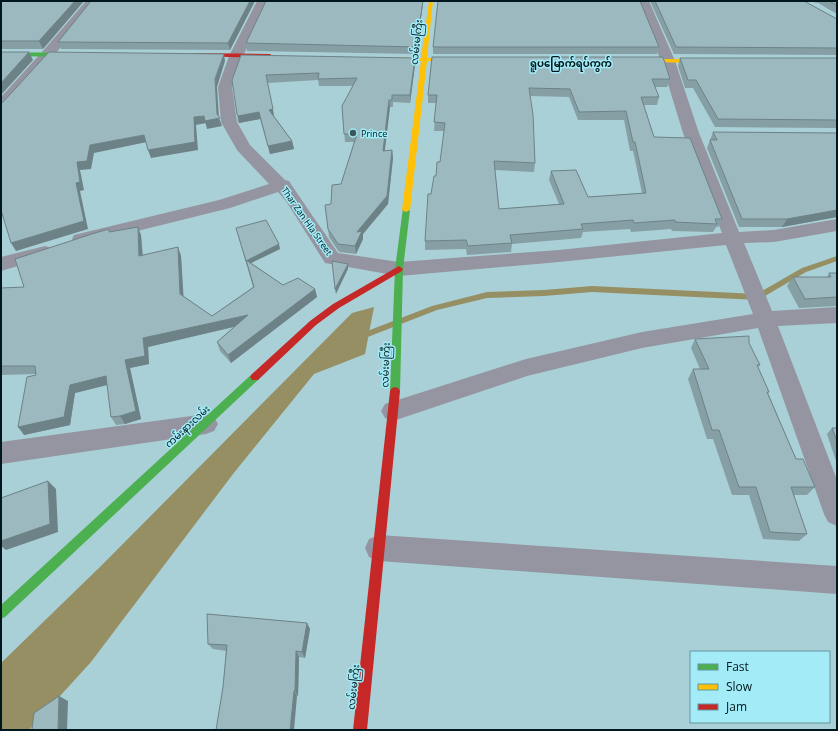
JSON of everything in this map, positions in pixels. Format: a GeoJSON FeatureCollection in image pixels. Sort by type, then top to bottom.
{"type":"FeatureCollection","features":[{"type":"Feature","properties":{"kind":"main road","name":"လမ်းမကြီး"},"geometry":{"type":"LineString","coordinates":[[360,730],[394,402],[399,269],[431,1]]}},
{"type":"Feature","properties":{"kind":"main road"},"geometry":{"type":"LineString","coordinates":[[1,54],[86,55]]}},
{"type":"Feature","properties":{"kind":"main road"},"geometry":{"type":"LineString","coordinates":[[181,55],[283,57]]}},
{"type":"Feature","properties":{"kind":"main road"},"geometry":{"type":"LineString","coordinates":[[378,59],[472,60]]}},
{"type":"Feature","properties":{"kind":"main road"},"geometry":{"type":"LineString","coordinates":[[621,61],[722,61]]}},
{"type":"Feature","properties":{"kind":"main road","name":"ကမ်းနားလမ်း"},"geometry":{"type":"LineString","coordinates":[[1,613],[313,323],[336,306],[399,269]]}},
{"type":"Feature","properties":{"kind":"street"},"geometry":{"type":"LineString","coordinates":[[1,106],[47,55],[92,1]]}},
{"type":"Feature","properties":{"kind":"street","name":"Thar Zan Hla Street"},"geometry":{"type":"LineString","coordinates":[[263,1],[236,56],[225,87],[229,122],[243,146],[283,185],[293,198],[332,258],[399,269],[560,256],[732,238],[774,236],[837,224]]}},
{"type":"Feature","properties":{"kind":"street"},"geometry":{"type":"LineString","coordinates":[[431,1],[446,1]]}},
{"type":"Feature","properties":{"kind":"street"},"geometry":{"type":"LineString","coordinates":[[643,1],[699,133],[732,238],[762,311],[837,514]]}},
{"type":"Feature","properties":{"kind":"street"},"geometry":{"type":"LineString","coordinates":[[1,264],[94,235],[224,204],[283,185]]}},
{"type":"Feature","properties":{"kind":"street"},"geometry":{"type":"LineString","coordinates":[[394,402],[526,368],[762,311],[837,315]]}},
{"type":"Feature","properties":{"kind":"street"},"geometry":{"type":"LineString","coordinates":[[1,454],[206,424]]}},
{"type":"Feature","properties":{"kind":"street"},"geometry":{"type":"LineString","coordinates":[[379,548],[837,580]]}},
{"type":"Feature","properties":{"kind":"shaded area"},"geometry":{"type":"Polygon","coordinates":[[[374,307],[365,354],[314,374],[233,474],[91,662],[29,730],[1,730],[1,663],[103,564],[352,313],[374,307]]]}},
{"type":"Feature","properties":{"kind":"building"},"geometry":{"type":"Polygon","coordinates":[[[1,1],[75,1],[39,41],[1,41],[1,1]]]}},
{"type":"Feature","properties":{"kind":"building"},"geometry":{"type":"Polygon","coordinates":[[[91,1],[250,1],[228,43],[58,42],[91,1]]]}},
{"type":"Feature","properties":{"kind":"building"},"geometry":{"type":"Polygon","coordinates":[[[266,1],[423,1],[416,47],[246,43],[266,1]]]}},
{"type":"Feature","properties":{"kind":"building"},"geometry":{"type":"Polygon","coordinates":[[[438,1],[640,1],[659,47],[433,47],[438,1]]]}},
{"type":"Feature","properties":{"kind":"building"},"geometry":{"type":"Polygon","coordinates":[[[655,1],[804,1],[837,19],[837,48],[676,47],[655,1]]]}},
{"type":"Feature","properties":{"kind":"building"},"geometry":{"type":"Polygon","coordinates":[[[829,1],[837,1],[837,5],[829,1]]]}},
{"type":"Feature","properties":{"kind":"building"},"geometry":{"type":"Polygon","coordinates":[[[1,52],[29,52],[1,83],[1,52]]]}},
{"type":"Feature","properties":{"kind":"building"},"geometry":{"type":"Polygon","coordinates":[[[49,52],[224,54],[215,79],[217,114],[220,118],[205,121],[204,116],[194,117],[195,142],[148,150],[144,135],[90,145],[87,161],[77,162],[80,182],[76,183],[84,221],[11,243],[1,210],[1,103],[49,52]]]}},
{"type":"Feature","properties":{"kind":"building"},"geometry":{"type":"Polygon","coordinates":[[[241,55],[415,58],[410,95],[392,95],[392,100],[389,100],[383,151],[392,150],[387,196],[357,232],[362,231],[355,246],[338,244],[328,229],[325,205],[331,204],[332,185],[341,184],[357,134],[344,134],[342,106],[357,78],[318,79],[319,73],[266,75],[273,109],[269,110],[292,141],[268,146],[259,112],[238,116],[237,114],[232,80],[241,55]]]}},
{"type":"Feature","properties":{"kind":"building"},"geometry":{"type":"Polygon","coordinates":[[[432,57],[663,57],[670,79],[652,79],[659,97],[641,97],[654,137],[690,138],[722,219],[715,219],[717,224],[675,222],[675,220],[634,223],[633,220],[581,224],[583,229],[510,235],[512,243],[468,246],[466,240],[425,241],[428,194],[431,194],[434,176],[436,176],[437,162],[440,162],[445,123],[434,122],[437,95],[428,95],[432,57]],[[529,88],[533,115],[535,163],[494,161],[499,209],[564,204],[551,171],[576,170],[588,197],[646,193],[635,142],[633,142],[626,111],[579,112],[570,89],[529,88]]]}},
{"type":"Feature","properties":{"kind":"building"},"geometry":{"type":"Polygon","coordinates":[[[680,58],[837,58],[837,120],[718,119],[696,80],[688,80],[680,58]]]}},
{"type":"Feature","properties":{"kind":"building"},"geometry":{"type":"Polygon","coordinates":[[[713,132],[837,133],[837,210],[787,219],[742,219],[710,140],[717,140],[713,132]]]}},
{"type":"Feature","properties":{"kind":"building"},"geometry":{"type":"Polygon","coordinates":[[[266,220],[279,244],[246,261],[236,228],[266,220]]]}},
{"type":"Feature","properties":{"kind":"building"},"geometry":{"type":"Polygon","coordinates":[[[138,227],[139,256],[178,247],[180,294],[212,316],[254,287],[246,260],[283,285],[298,278],[315,289],[228,355],[217,342],[248,315],[143,338],[145,356],[125,360],[136,411],[111,417],[106,376],[70,385],[64,417],[18,427],[27,377],[36,375],[35,366],[1,366],[1,288],[24,287],[15,259],[109,229],[109,232],[138,227]]]}},
{"type":"Feature","properties":{"kind":"building"},"geometry":{"type":"Polygon","coordinates":[[[332,261],[348,264],[335,289],[332,261]]]}},
{"type":"Feature","properties":{"kind":"building"},"geometry":{"type":"Polygon","coordinates":[[[829,273],[837,273],[837,297],[805,299],[793,277],[831,277],[829,273]]]}},
{"type":"Feature","properties":{"kind":"building"},"geometry":{"type":"Polygon","coordinates":[[[749,336],[749,343],[760,365],[757,365],[769,392],[767,392],[796,459],[803,459],[815,487],[791,487],[807,534],[770,532],[756,487],[739,487],[719,430],[712,430],[693,369],[709,369],[695,339],[749,336]]]}},
{"type":"Feature","properties":{"kind":"building"},"geometry":{"type":"Polygon","coordinates":[[[832,428],[837,428],[837,441],[832,428]]]}},
{"type":"Feature","properties":{"kind":"building"},"geometry":{"type":"Polygon","coordinates":[[[48,481],[50,524],[1,541],[1,498],[48,481]]]}},
{"type":"Feature","properties":{"kind":"building"},"geometry":{"type":"Polygon","coordinates":[[[207,614],[307,623],[302,652],[296,651],[295,691],[290,730],[216,730],[223,687],[227,645],[208,644],[207,614]]]}},
{"type":"Feature","properties":{"kind":"building"},"geometry":{"type":"Polygon","coordinates":[[[59,696],[58,730],[31,730],[34,713],[59,696]]]}},
{"type":"Feature","properties":{"kind":"waterway"},"geometry":{"type":"LineString","coordinates":[[360,337],[435,308],[487,295],[544,293],[592,289],[758,297],[804,270],[837,258]]}},
{"type":"Feature","properties":{"kind":"traffic: fast"},"geometry":{"type":"LineString","coordinates":[[1,54],[76,55]]}},
{"type":"Feature","properties":{"kind":"traffic: fast"},"geometry":{"type":"LineString","coordinates":[[395,391],[399,269],[406,210]]}},
{"type":"Feature","properties":{"kind":"traffic: fast"},"geometry":{"type":"LineString","coordinates":[[1,613],[255,377]]}},
{"type":"Feature","properties":{"kind":"traffic: slow"},"geometry":{"type":"LineString","coordinates":[[406,210],[431,1]]}},
{"type":"Feature","properties":{"kind":"traffic: slow"},"geometry":{"type":"LineString","coordinates":[[384,59],[462,60]]}},
{"type":"Feature","properties":{"kind":"traffic: slow"},"geometry":{"type":"LineString","coordinates":[[634,61],[710,61]]}},
{"type":"Feature","properties":{"kind":"traffic: jam"},"geometry":{"type":"LineString","coordinates":[[194,55],[270,56]]}},
{"type":"Feature","properties":{"kind":"traffic: jam"},"geometry":{"type":"LineString","coordinates":[[255,377],[313,323],[336,306],[399,269]]}},
{"type":"Feature","properties":{"kind":"traffic: jam"},"geometry":{"type":"LineString","coordinates":[[360,730],[395,391]]}},
{"type":"Feature","properties":{"kind":"place","name":"Prince"},"geometry":{"type":"Point","coordinates":[353,133]}},
{"type":"Feature","properties":{"kind":"district","name":"ရူပမြောက်ရပ်ကွက်"},"geometry":{"type":"Point","coordinates":[571,63]}}]}
